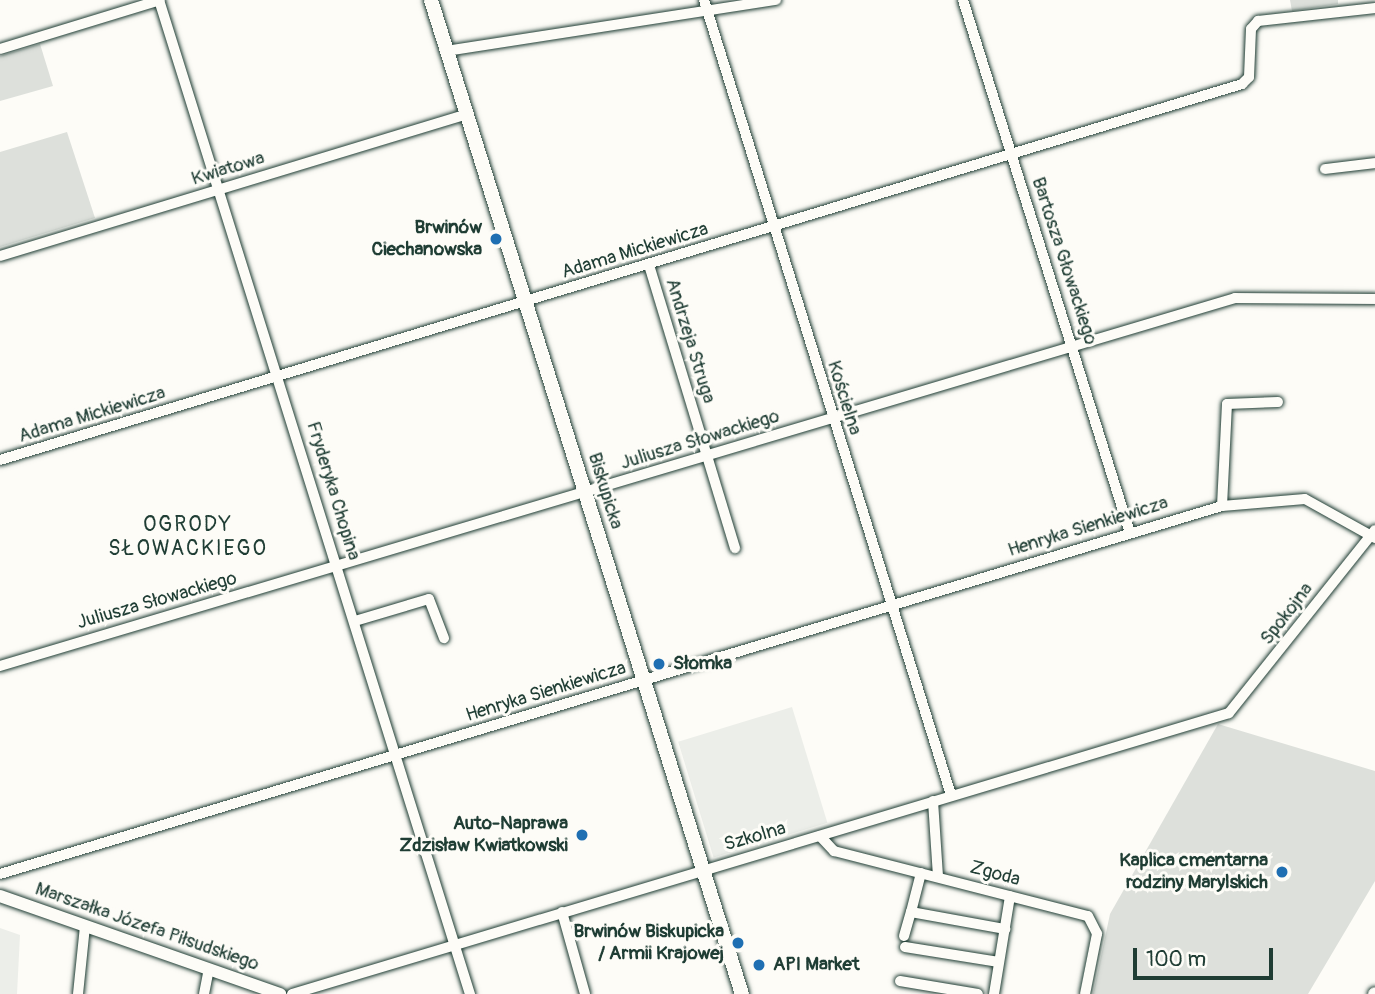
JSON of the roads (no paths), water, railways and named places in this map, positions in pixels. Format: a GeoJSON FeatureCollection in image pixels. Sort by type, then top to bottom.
{"type":"FeatureCollection","features":[{"type":"Feature","properties":{"kind":"main road","name":"Biskupicka"},"geometry":{"type":"LineString","coordinates":[[431,0],[642,681],[743,994]]}},
{"type":"Feature","properties":{"kind":"street"},"geometry":{"type":"LineString","coordinates":[[0,48],[159,0]]}},
{"type":"Feature","properties":{"kind":"street","name":"Fryderyka Chopina"},"geometry":{"type":"LineString","coordinates":[[159,0],[470,994]]}},
{"type":"Feature","properties":{"kind":"street"},"geometry":{"type":"LineString","coordinates":[[446,51],[705,5],[776,0]]}},
{"type":"Feature","properties":{"kind":"street","name":"Bartosza Głowackiego"},"geometry":{"type":"LineString","coordinates":[[963,0],[1130,533]]}},
{"type":"Feature","properties":{"kind":"street","name":"Kościelna"},"geometry":{"type":"LineString","coordinates":[[705,5],[771,228],[951,795]]}},
{"type":"Feature","properties":{"kind":"street","name":"Adama Mickiewicza"},"geometry":{"type":"LineString","coordinates":[[0,460],[1241,84],[1249,77],[1250,48],[1258,21],[1375,8]]}},
{"type":"Feature","properties":{"kind":"street","name":"Kwiatowa"},"geometry":{"type":"LineString","coordinates":[[0,256],[467,114]]}},
{"type":"Feature","properties":{"kind":"street"},"geometry":{"type":"LineString","coordinates":[[1325,169],[1375,163]]}},
{"type":"Feature","properties":{"kind":"street","name":"Andrzeja Struga"},"geometry":{"type":"LineString","coordinates":[[649,265],[735,548]]}},
{"type":"Feature","properties":{"kind":"street","name":"Juliusza Słowackiego"},"geometry":{"type":"LineString","coordinates":[[0,666],[1235,298],[1375,299]]}},
{"type":"Feature","properties":{"kind":"street"},"geometry":{"type":"LineString","coordinates":[[1222,506],[1227,404],[1278,402]]}},
{"type":"Feature","properties":{"kind":"street","name":"Henryka Sienkiewicza"},"geometry":{"type":"LineString","coordinates":[[0,874],[1222,506],[1305,499],[1374,534]]}},
{"type":"Feature","properties":{"kind":"street","name":"Spokojna"},"geometry":{"type":"LineString","coordinates":[[1229,713],[1374,534]]}},
{"type":"Feature","properties":{"kind":"street"},"geometry":{"type":"LineString","coordinates":[[355,621],[429,599],[443,638]]}},
{"type":"Feature","properties":{"kind":"street","name":"Szkolna"},"geometry":{"type":"LineString","coordinates":[[292,994],[1229,713]]}},
{"type":"Feature","properties":{"kind":"street"},"geometry":{"type":"LineString","coordinates":[[933,801],[938,877]]}},
{"type":"Feature","properties":{"kind":"street","name":"Zgoda"},"geometry":{"type":"LineString","coordinates":[[820,836],[834,851],[1092,919],[1097,934],[1085,994]]}},
{"type":"Feature","properties":{"kind":"street"},"geometry":{"type":"LineString","coordinates":[[904,936],[921,873]]}},
{"type":"Feature","properties":{"kind":"street","name":"Marszałka Józefa Piłsudskiego"},"geometry":{"type":"LineString","coordinates":[[0,896],[280,994]]}},
{"type":"Feature","properties":{"kind":"street"},"geometry":{"type":"LineString","coordinates":[[994,994],[1010,896]]}},
{"type":"Feature","properties":{"kind":"street"},"geometry":{"type":"LineString","coordinates":[[562,912],[585,994]]}},
{"type":"Feature","properties":{"kind":"street"},"geometry":{"type":"LineString","coordinates":[[911,912],[1005,929]]}},
{"type":"Feature","properties":{"kind":"street"},"geometry":{"type":"LineString","coordinates":[[78,994],[85,926]]}},
{"type":"Feature","properties":{"kind":"street"},"geometry":{"type":"LineString","coordinates":[[905,947],[999,962]]}},
{"type":"Feature","properties":{"kind":"street"},"geometry":{"type":"LineString","coordinates":[[204,994],[209,969]]}},
{"type":"Feature","properties":{"kind":"street"},"geometry":{"type":"LineString","coordinates":[[900,981],[917,989],[978,994]]}},
{"type":"Feature","properties":{"kind":"place","name":"Brwinów Ciechanowska"},"geometry":{"type":"Point","coordinates":[496,239]}},
{"type":"Feature","properties":{"kind":"place","name":"Słomka"},"geometry":{"type":"Point","coordinates":[659,664]}},
{"type":"Feature","properties":{"kind":"place","name":"Auto-Naprawa Zdzisław Kwiatkowski"},"geometry":{"type":"Point","coordinates":[582,835]}},
{"type":"Feature","properties":{"kind":"place","name":"Kaplica cmentarna rodziny Marylskich"},"geometry":{"type":"Point","coordinates":[1282,872]}},
{"type":"Feature","properties":{"kind":"place","name":"Brwinów Biskupicka / Armii Krajowej"},"geometry":{"type":"Point","coordinates":[738,943]}},
{"type":"Feature","properties":{"kind":"place","name":"API Market"},"geometry":{"type":"Point","coordinates":[759,965]}},
{"type":"Feature","properties":{"kind":"district","name":"OGRODY SŁOWACKIEGO"},"geometry":{"type":"Point","coordinates":[188,537]}}]}
